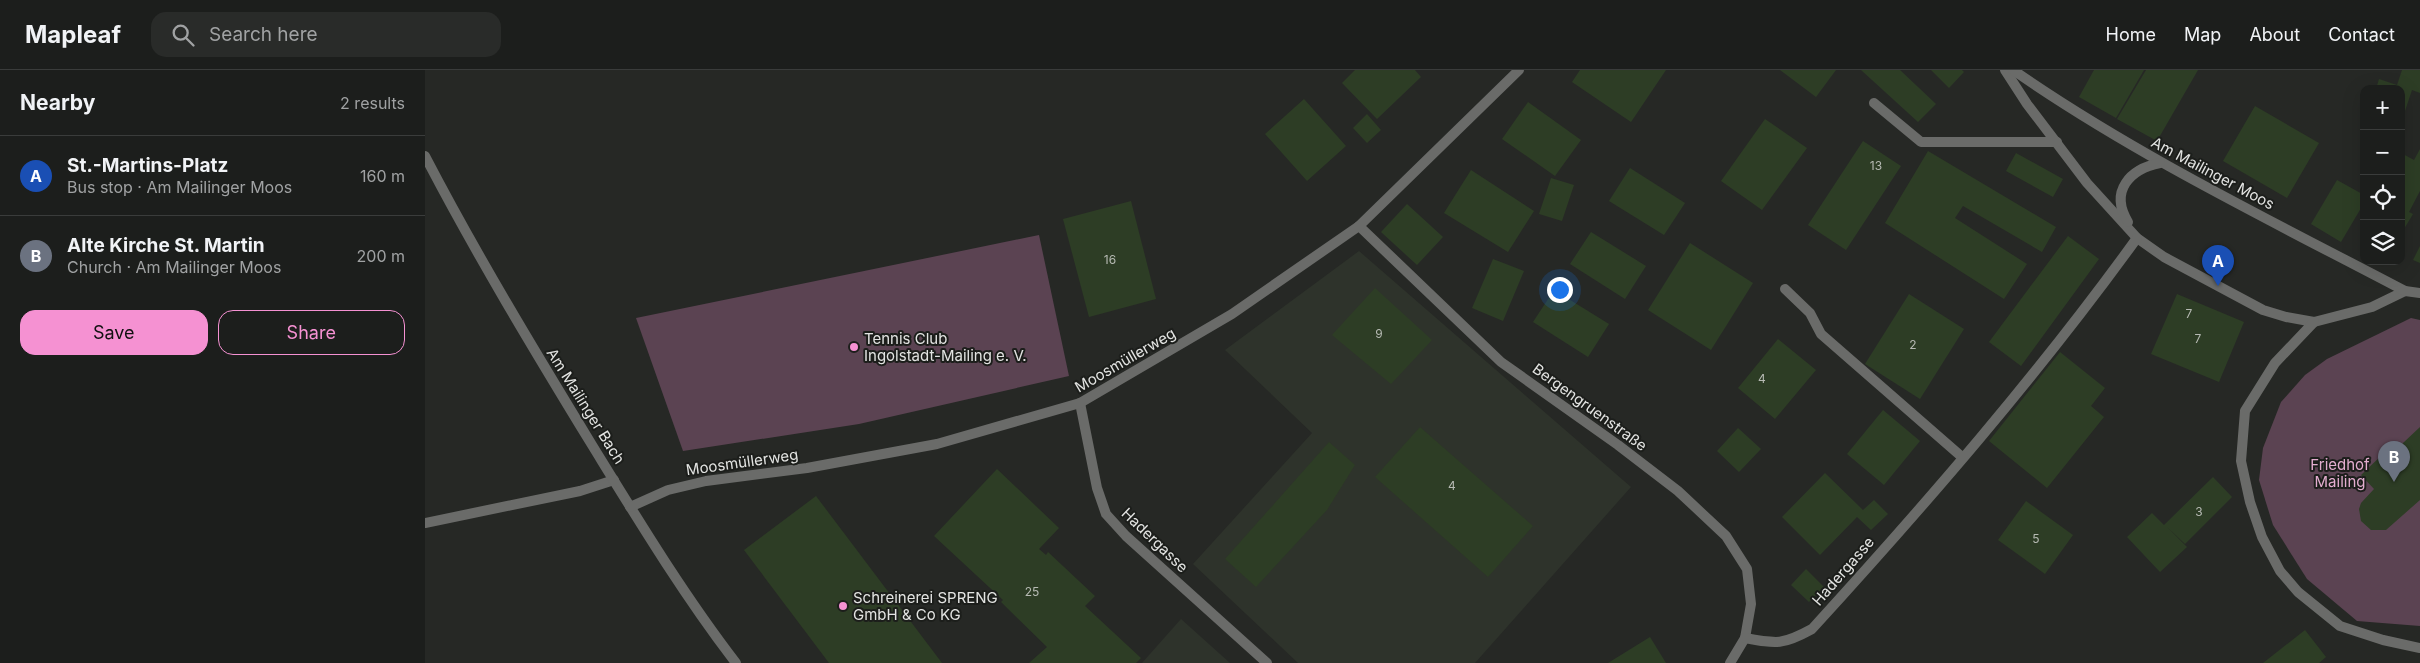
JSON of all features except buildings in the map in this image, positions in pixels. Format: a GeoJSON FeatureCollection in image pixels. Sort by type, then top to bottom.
{"type":"FeatureCollection","features":[{"type":"Feature","properties":{"kind":"street","name":"Moosmüllerweg"},"geometry":{"type":"LineString","coordinates":[[631,507],[668,490],[706,481],[807,468],[937,444],[1080,404],[1232,314],[1359,226],[1519,70]]}},
{"type":"Feature","properties":{"kind":"street"},"geometry":{"type":"LineString","coordinates":[[2005,70],[2027,104],[2087,183],[2137,238],[2164,257],[2263,310],[2285,317],[2314,322],[2371,308],[2405,291]]}},
{"type":"Feature","properties":{"kind":"street","name":"Am Mailinger Moos"},"geometry":{"type":"LineString","coordinates":[[2013,70],[2056,99],[2160,163],[2405,291],[2420,293]]}},
{"type":"Feature","properties":{"kind":"street"},"geometry":{"type":"LineString","coordinates":[[1874,103],[1921,142],[2057,142]]}},
{"type":"Feature","properties":{"kind":"street","name":"Am Mailinger Bach"},"geometry":{"type":"LineString","coordinates":[[425,156],[527,338],[614,480],[712,632],[736,663]]}},
{"type":"Feature","properties":{"kind":"street"},"geometry":{"type":"LineString","coordinates":[[2137,238],[2120,202],[2123,189],[2131,176],[2144,166],[2160,163]]}},
{"type":"Feature","properties":{"kind":"street","name":"Bergengruenstraße"},"geometry":{"type":"LineString","coordinates":[[1359,226],[1501,362],[1679,491],[1726,536],[1747,569],[1751,604],[1745,638]]}},
{"type":"Feature","properties":{"kind":"street","name":"Hadergasse"},"geometry":{"type":"LineString","coordinates":[[1745,638],[1765,642],[1789,642],[1812,629],[1962,457],[2082,315],[2137,238]]}},
{"type":"Feature","properties":{"kind":"street"},"geometry":{"type":"LineString","coordinates":[[1785,288],[1810,313],[1821,334],[1962,457]]}},
{"type":"Feature","properties":{"kind":"street"},"geometry":{"type":"LineString","coordinates":[[2314,322],[2275,363],[2245,412],[2241,461],[2250,502],[2263,537],[2280,571],[2298,592],[2340,626],[2383,640],[2420,648]]}},
{"type":"Feature","properties":{"kind":"street","name":"Hadergasse"},"geometry":{"type":"LineString","coordinates":[[1080,404],[1097,488],[1106,514],[1126,536],[1267,663]]}},
{"type":"Feature","properties":{"kind":"street"},"geometry":{"type":"LineString","coordinates":[[425,523],[580,491],[614,480]]}},
{"type":"Feature","properties":{"kind":"street"},"geometry":{"type":"LineString","coordinates":[[1730,663],[1745,638]]}},
{"type":"Feature","properties":{"kind":"shaded area"},"geometry":{"type":"Polygon","coordinates":[[[1359,251],[1631,487],[1475,663],[1298,663],[1193,564],[1312,433],[1225,350],[1359,251]]]}},
{"type":"Feature","properties":{"kind":"shaded area"},"geometry":{"type":"Polygon","coordinates":[[[1181,619],[1230,663],[1142,663],[1181,619]]]}},
{"type":"Feature","properties":{"kind":"green space","name":"Tennis Club Ingolstadt-Mailing e. V."},"geometry":{"type":"Polygon","coordinates":[[[1039,235],[1069,376],[859,424],[683,451],[636,318],[1039,235]]]}},
{"type":"Feature","properties":{"kind":"green space","name":"Friedhof Mailing"},"geometry":{"type":"Polygon","coordinates":[[[2411,318],[2420,320],[2420,626],[2357,621],[2307,579],[2273,525],[2259,480],[2263,448],[2281,402],[2305,375],[2327,359],[2411,318]]]}},
{"type":"Feature","properties":{"kind":"place","name":"St.-Martins-Platz"},"geometry":{"type":"Point","coordinates":[2218,286]}},
{"type":"Feature","properties":{"kind":"place","name":"Tennis Club Ingolstadt-Mailing e. V."},"geometry":{"type":"Point","coordinates":[854,347]}},
{"type":"Feature","properties":{"kind":"place","name":"Alte Kirche St. Martin"},"geometry":{"type":"Point","coordinates":[2394,482]}},
{"type":"Feature","properties":{"kind":"place","name":"Schreinerei SPRENG GmbH & Co KG"},"geometry":{"type":"Point","coordinates":[843,606]}}]}
